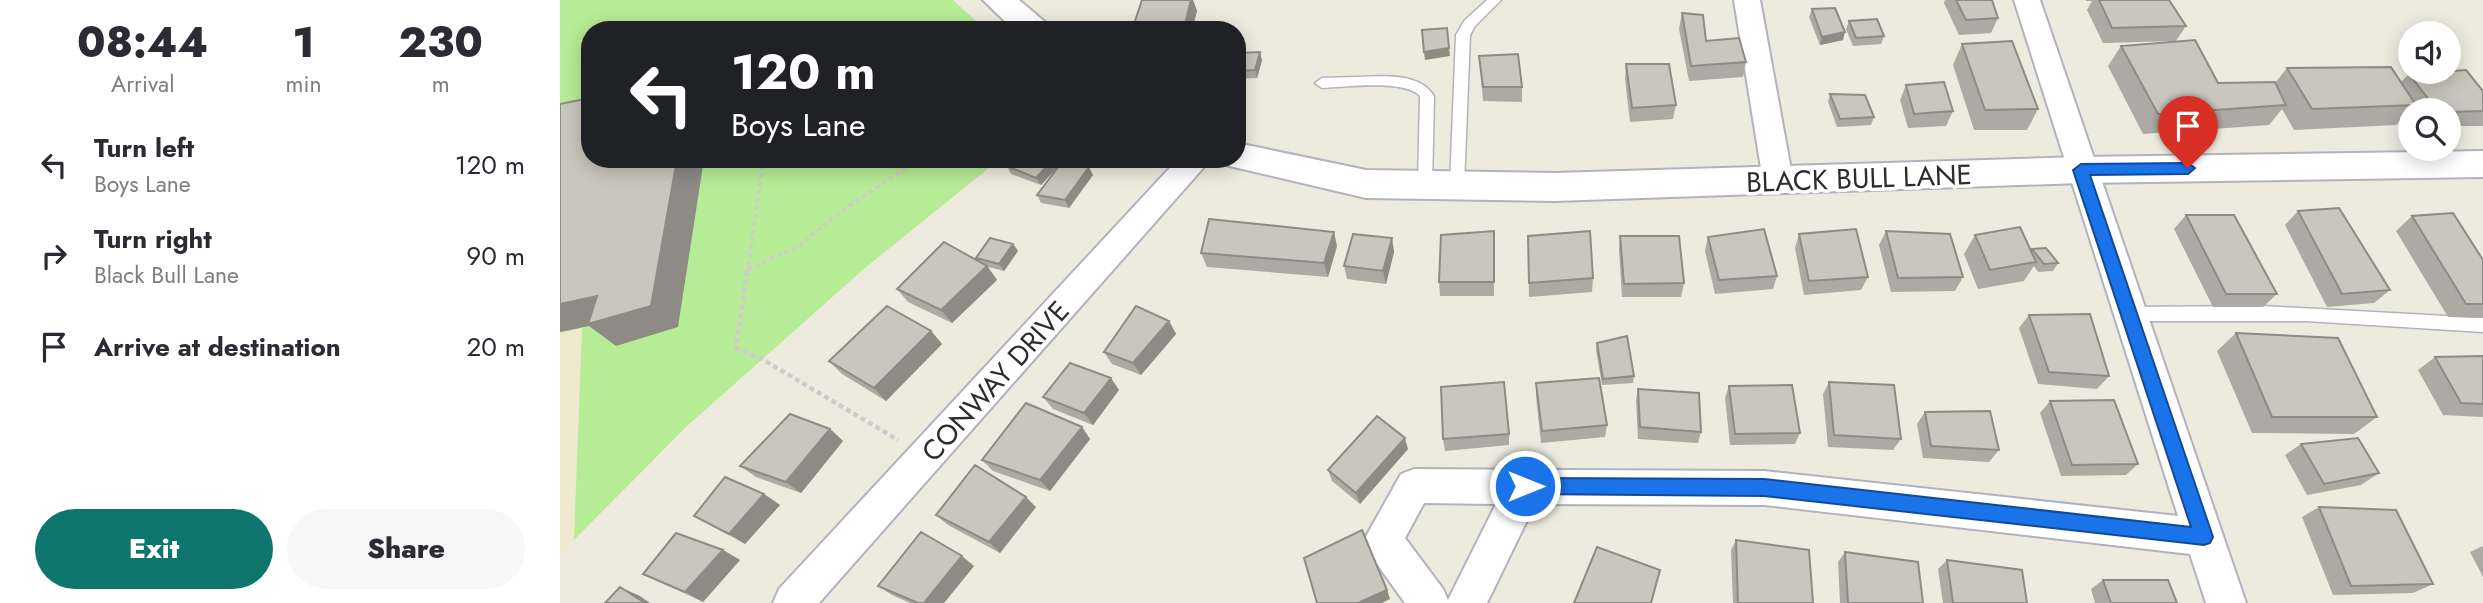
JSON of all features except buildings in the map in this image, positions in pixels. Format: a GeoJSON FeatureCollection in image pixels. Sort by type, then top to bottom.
{"type":"FeatureCollection","features":[{"type":"Feature","properties":{"kind":"street"},"geometry":{"type":"LineString","coordinates":[[999,0],[1024,21]]}},
{"type":"Feature","properties":{"kind":"street"},"geometry":{"type":"LineString","coordinates":[[1747,0],[1778,181]]}},
{"type":"Feature","properties":{"kind":"street"},"geometry":{"type":"LineString","coordinates":[[2027,0],[2225,603]]}},
{"type":"Feature","properties":{"kind":"street","name":"BLACK BULL LANE"},"geometry":{"type":"LineString","coordinates":[[1246,158],[1366,184],[1555,187],[2081,170],[2483,164]]}},
{"type":"Feature","properties":{"kind":"street","name":"CONWAY DRIVE"},"geometry":{"type":"LineString","coordinates":[[793,603],[1188,168]]}},
{"type":"Feature","properties":{"kind":"street"},"geometry":{"type":"LineString","coordinates":[[1429,603],[1383,540],[1414,486],[1764,488],[2204,537]]}},
{"type":"Feature","properties":{"kind":"street"},"geometry":{"type":"LineString","coordinates":[[1466,603],[1525,486]]}},
{"type":"Feature","properties":{"kind":"lane"},"geometry":{"type":"LineString","coordinates":[[1441,185],[1463,35],[1470,23],[1495,0]]}},
{"type":"Feature","properties":{"kind":"lane"},"geometry":{"type":"LineString","coordinates":[[1322,83],[1391,83],[1414,85],[1422,89],[1427,96],[1441,185]]}},
{"type":"Feature","properties":{"kind":"lane"},"geometry":{"type":"LineString","coordinates":[[2129,314],[2200,312],[2381,316],[2483,325]]}},
{"type":"Feature","properties":{"kind":"path"},"geometry":{"type":"LineString","coordinates":[[763,168],[736,348],[762,359],[926,457]]}},
{"type":"Feature","properties":{"kind":"path"},"geometry":{"type":"LineString","coordinates":[[748,269],[800,246],[833,217],[906,168]]}},
{"type":"Feature","properties":{"kind":"shaded area"},"geometry":{"type":"Polygon","coordinates":[[[582,327],[574,540],[560,556],[560,333],[582,327]]]}},
{"type":"Feature","properties":{"kind":"green space"},"geometry":{"type":"Polygon","coordinates":[[[560,0],[953,0],[976,21],[581,21],[581,168],[989,168],[865,268],[686,427],[574,540],[582,328],[560,333],[560,0]]]}},
{"type":"Feature","properties":{"kind":"route"},"geometry":{"type":"LineString","coordinates":[[1525,486],[1764,488],[2204,537],[2081,170],[2188,168]]}}]}
